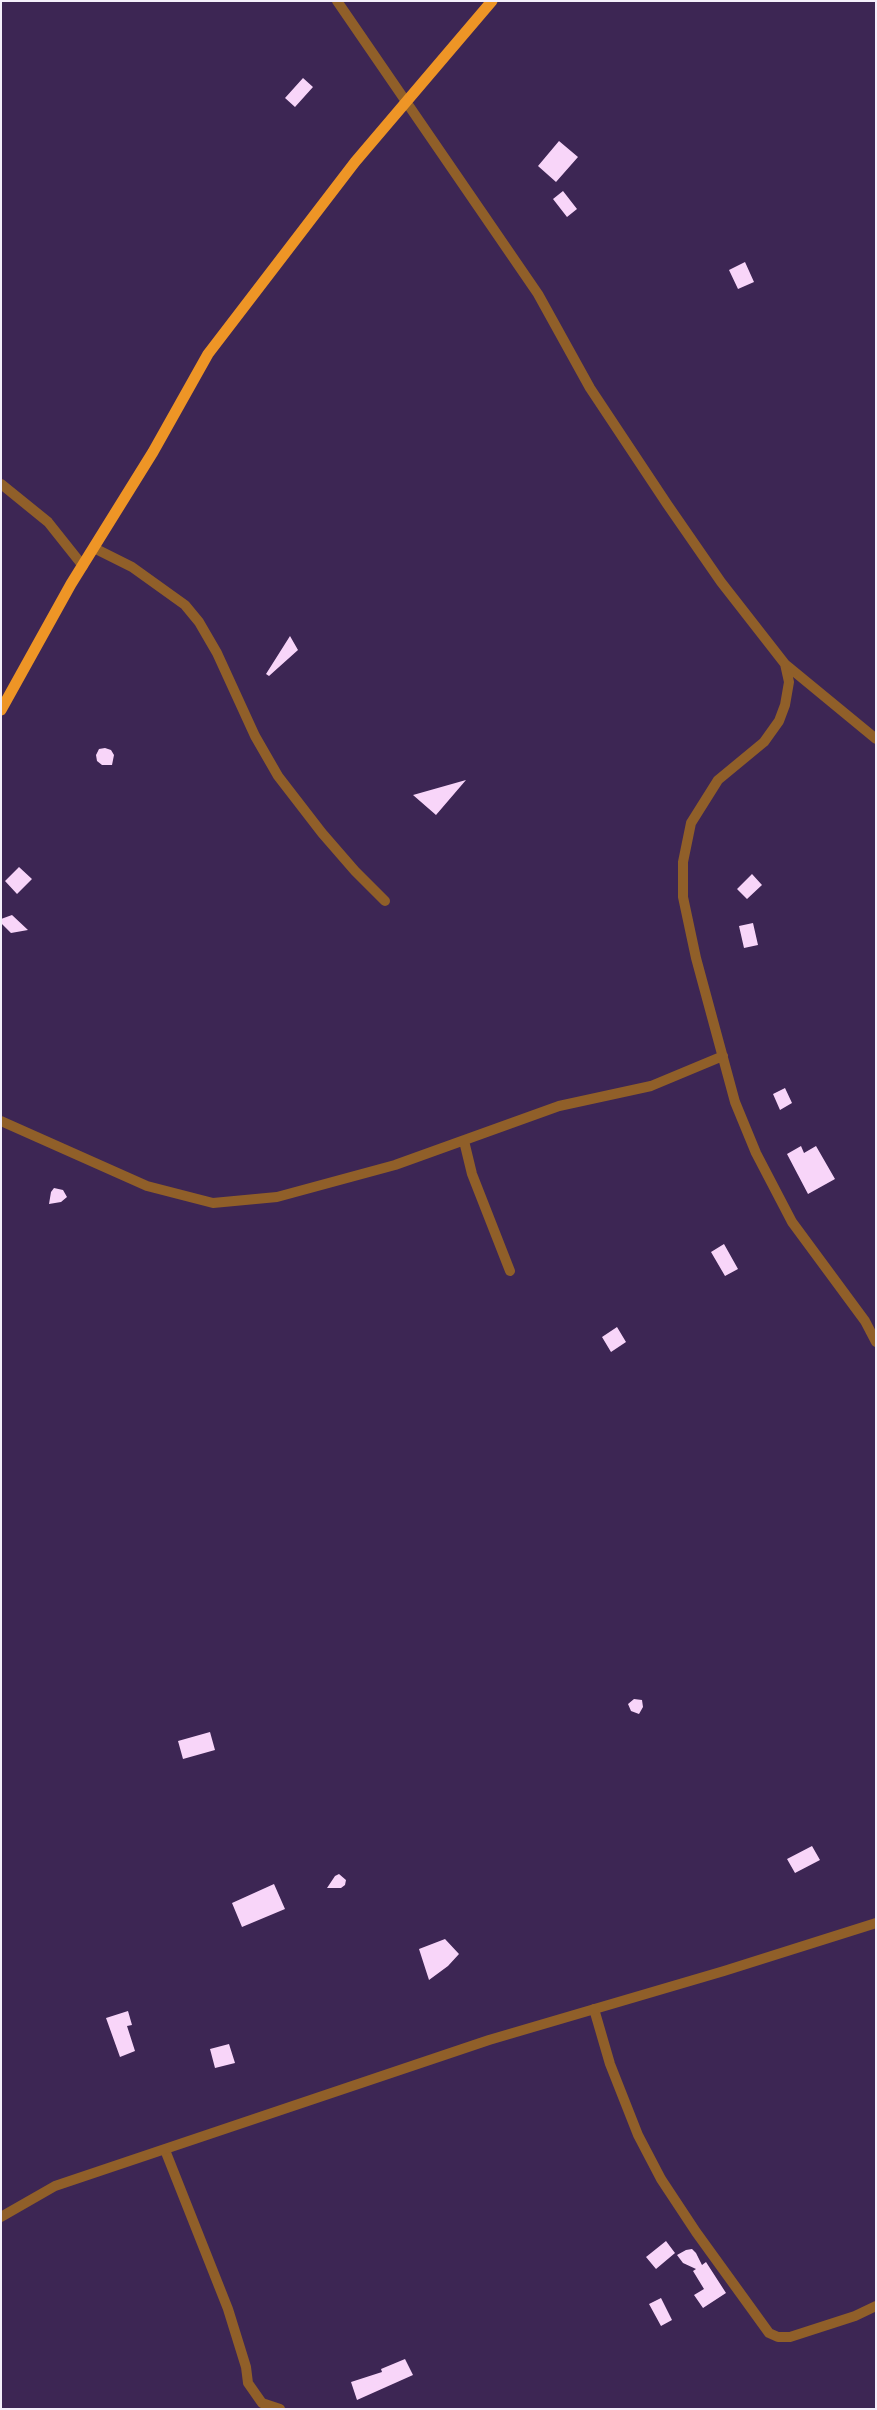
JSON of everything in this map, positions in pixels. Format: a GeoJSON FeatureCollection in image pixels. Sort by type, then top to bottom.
{"type":"FeatureCollection","features":[{"type":"Feature","properties":{"kind":"highway"},"geometry":{"type":"LineString","coordinates":[[1,710],[83,566],[208,354],[355,162],[405,101],[492,1]]}},
{"type":"Feature","properties":{"kind":"street"},"geometry":{"type":"LineString","coordinates":[[337,1],[538,294],[590,388],[666,504],[721,582],[785,664],[876,739]]}},
{"type":"Feature","properties":{"kind":"street"},"geometry":{"type":"LineString","coordinates":[[1,484],[48,522],[83,566]]}},
{"type":"Feature","properties":{"kind":"street"},"geometry":{"type":"LineString","coordinates":[[94,548],[132,567],[185,605],[198,622],[217,653],[255,736],[278,776],[327,839],[355,871],[385,901]]}},
{"type":"Feature","properties":{"kind":"street"},"geometry":{"type":"LineString","coordinates":[[785,664],[789,682],[785,705],[779,720],[764,742],[718,780],[691,823],[683,862],[683,897],[696,958],[735,1102],[756,1153],[792,1222],[865,1321],[876,1342]]}},
{"type":"Feature","properties":{"kind":"street"},"geometry":{"type":"LineString","coordinates":[[1,1121],[147,1186],[213,1203],[277,1197],[395,1165],[559,1106],[651,1086],[723,1056]]}},
{"type":"Feature","properties":{"kind":"street"},"geometry":{"type":"LineString","coordinates":[[464,1141],[472,1174],[510,1271]]}},
{"type":"Feature","properties":{"kind":"street"},"geometry":{"type":"LineString","coordinates":[[1,2217],[56,2186],[489,2040],[724,1971],[876,1923]]}},
{"type":"Feature","properties":{"kind":"street"},"geometry":{"type":"LineString","coordinates":[[594,2009],[610,2064],[638,2136],[660,2179],[696,2232],[770,2333],[778,2337],[790,2337],[855,2316],[876,2306]]}},
{"type":"Feature","properties":{"kind":"street"},"geometry":{"type":"LineString","coordinates":[[165,2150],[228,2309],[246,2367],[248,2383],[262,2403],[280,2409]]}},
{"type":"Feature","properties":{"kind":"building"},"geometry":{"type":"Polygon","coordinates":[[[303,78],[313,87],[295,107],[285,98],[303,78]]]}},
{"type":"Feature","properties":{"kind":"building"},"geometry":{"type":"Polygon","coordinates":[[[559,141],[578,157],[556,182],[538,166],[559,141]]]}},
{"type":"Feature","properties":{"kind":"building"},"geometry":{"type":"Polygon","coordinates":[[[563,191],[577,209],[567,217],[553,199],[563,191]]]}},
{"type":"Feature","properties":{"kind":"building"},"geometry":{"type":"Polygon","coordinates":[[[745,262],[754,282],[738,289],[729,270],[745,262]]]}},
{"type":"Feature","properties":{"kind":"building"},"geometry":{"type":"Polygon","coordinates":[[[290,636],[298,650],[269,676],[266,674],[290,636]]]}},
{"type":"Feature","properties":{"kind":"building"},"geometry":{"type":"Polygon","coordinates":[[[105,748],[111,750],[114,755],[112,765],[102,765],[97,761],[96,755],[99,749],[105,748]]]}},
{"type":"Feature","properties":{"kind":"building"},"geometry":{"type":"Polygon","coordinates":[[[466,780],[436,815],[413,795],[466,780]]]}},
{"type":"Feature","properties":{"kind":"building"},"geometry":{"type":"Polygon","coordinates":[[[19,867],[32,879],[17,894],[5,881],[19,867]]]}},
{"type":"Feature","properties":{"kind":"building"},"geometry":{"type":"Polygon","coordinates":[[[752,874],[762,885],[747,899],[737,889],[752,874]]]}},
{"type":"Feature","properties":{"kind":"building"},"geometry":{"type":"Polygon","coordinates":[[[12,915],[28,930],[11,933],[1,923],[1,919],[12,915]]]}},
{"type":"Feature","properties":{"kind":"building"},"geometry":{"type":"Polygon","coordinates":[[[753,923],[758,945],[744,948],[739,926],[753,923]]]}},
{"type":"Feature","properties":{"kind":"building"},"geometry":{"type":"Polygon","coordinates":[[[785,1088],[792,1103],[780,1110],[773,1094],[785,1088]]]}},
{"type":"Feature","properties":{"kind":"building"},"geometry":{"type":"Polygon","coordinates":[[[801,1146],[804,1153],[816,1146],[835,1179],[808,1194],[787,1154],[801,1146]]]}},
{"type":"Feature","properties":{"kind":"building"},"geometry":{"type":"Polygon","coordinates":[[[54,1188],[63,1190],[67,1197],[61,1202],[49,1204],[51,1192],[54,1188]]]}},
{"type":"Feature","properties":{"kind":"building"},"geometry":{"type":"Polygon","coordinates":[[[724,1244],[738,1269],[725,1276],[711,1252],[724,1244]]]}},
{"type":"Feature","properties":{"kind":"building"},"geometry":{"type":"Polygon","coordinates":[[[617,1327],[626,1342],[611,1352],[602,1337],[617,1327]]]}},
{"type":"Feature","properties":{"kind":"building"},"geometry":{"type":"Polygon","coordinates":[[[634,1699],[642,1700],[643,1707],[639,1714],[631,1711],[628,1704],[634,1699]]]}},
{"type":"Feature","properties":{"kind":"building"},"geometry":{"type":"Polygon","coordinates":[[[210,1732],[215,1750],[183,1759],[178,1741],[210,1732]]]}},
{"type":"Feature","properties":{"kind":"building"},"geometry":{"type":"Polygon","coordinates":[[[812,1846],[820,1860],[795,1873],[787,1859],[812,1846]]]}},
{"type":"Feature","properties":{"kind":"building"},"geometry":{"type":"Polygon","coordinates":[[[339,1874],[346,1880],[345,1885],[341,1888],[327,1888],[335,1876],[339,1874]]]}},
{"type":"Feature","properties":{"kind":"building"},"geometry":{"type":"Polygon","coordinates":[[[274,1884],[285,1909],[242,1927],[232,1903],[274,1884]]]}},
{"type":"Feature","properties":{"kind":"building"},"geometry":{"type":"Polygon","coordinates":[[[445,1939],[459,1954],[448,1966],[429,1980],[419,1949],[445,1939]]]}},
{"type":"Feature","properties":{"kind":"building"},"geometry":{"type":"Polygon","coordinates":[[[128,2011],[132,2025],[127,2026],[135,2051],[120,2057],[106,2018],[128,2011]]]}},
{"type":"Feature","properties":{"kind":"building"},"geometry":{"type":"Polygon","coordinates":[[[229,2044],[235,2063],[215,2068],[210,2049],[229,2044]]]}},
{"type":"Feature","properties":{"kind":"building"},"geometry":{"type":"Polygon","coordinates":[[[666,2241],[675,2253],[656,2269],[646,2257],[666,2241]]]}},
{"type":"Feature","properties":{"kind":"building"},"geometry":{"type":"Polygon","coordinates":[[[692,2249],[696,2253],[702,2265],[706,2262],[726,2293],[703,2308],[694,2295],[704,2289],[693,2271],[696,2269],[683,2263],[677,2255],[686,2250],[692,2249]]]}},
{"type":"Feature","properties":{"kind":"building"},"geometry":{"type":"Polygon","coordinates":[[[661,2298],[672,2320],[661,2326],[649,2304],[661,2298]]]}},
{"type":"Feature","properties":{"kind":"building"},"geometry":{"type":"Polygon","coordinates":[[[405,2359],[413,2375],[357,2400],[351,2382],[382,2372],[381,2369],[405,2359]]]}}]}
